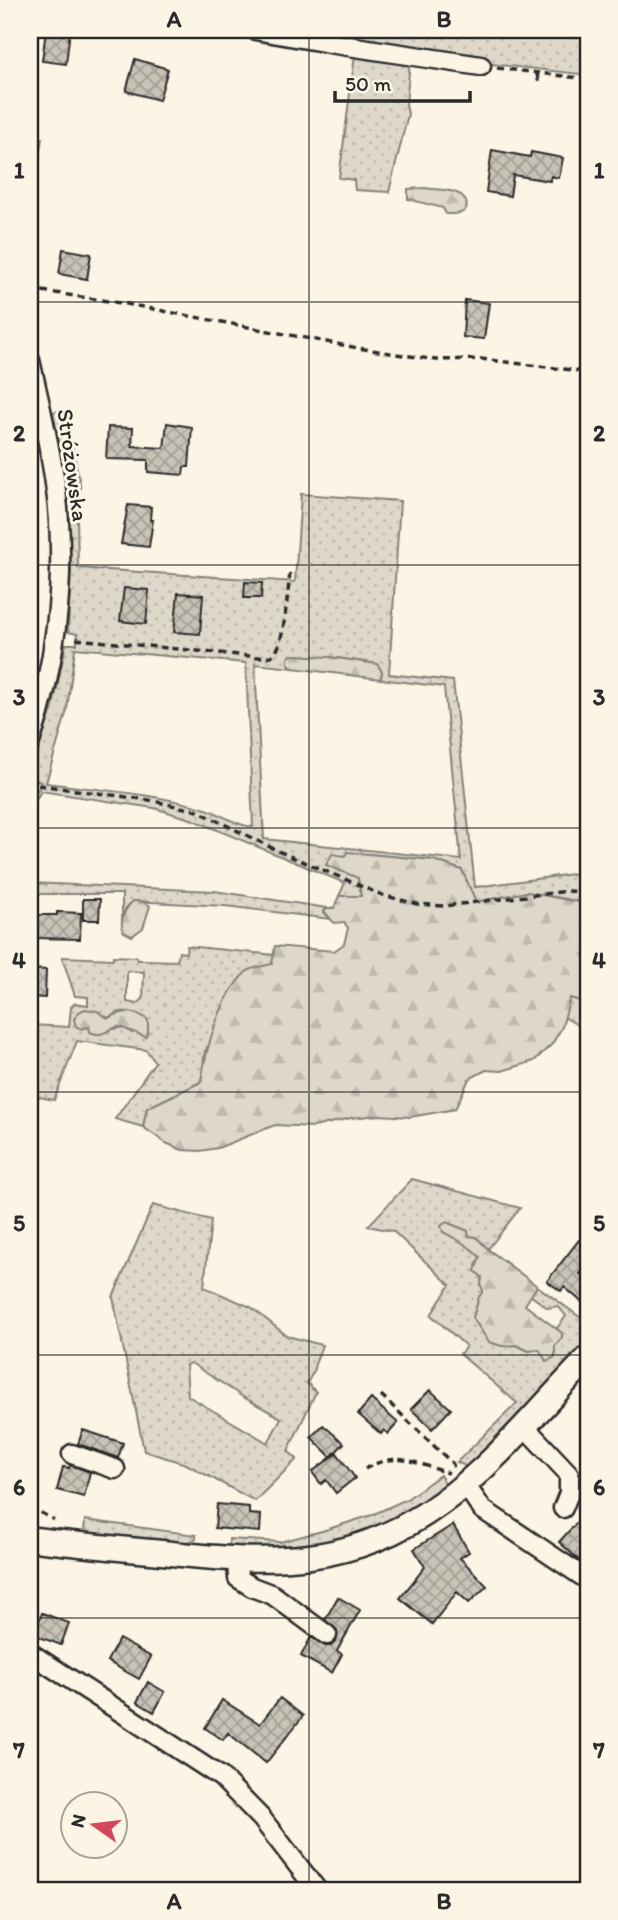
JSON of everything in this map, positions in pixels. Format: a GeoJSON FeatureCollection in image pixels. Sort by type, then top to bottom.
{"type":"FeatureCollection","features":[{"type":"Feature","properties":{"kind":"main road"},"geometry":{"type":"LineString","coordinates":[[30,1539],[260,1561],[309,1558],[354,1548],[412,1523],[465,1484],[588,1358]]}},
{"type":"Feature","properties":{"kind":"street"},"geometry":{"type":"LineString","coordinates":[[255,30],[481,66]]}},
{"type":"Feature","properties":{"kind":"street","name":"Stróżowska"},"geometry":{"type":"LineString","coordinates":[[30,360],[55,482],[59,576],[49,669],[30,742]]}},
{"type":"Feature","properties":{"kind":"street"},"geometry":{"type":"LineString","coordinates":[[523,1425],[569,1474],[569,1493],[563,1508]]}},
{"type":"Feature","properties":{"kind":"street"},"geometry":{"type":"LineString","coordinates":[[72,1454],[115,1469]]}},
{"type":"Feature","properties":{"kind":"street"},"geometry":{"type":"LineString","coordinates":[[465,1484],[482,1509],[588,1580]]}},
{"type":"Feature","properties":{"kind":"street"},"geometry":{"type":"LineString","coordinates":[[237,1560],[239,1578],[252,1587],[273,1595],[327,1635]]}},
{"type":"Feature","properties":{"kind":"street"},"geometry":{"type":"LineString","coordinates":[[30,1653],[220,1777],[262,1819],[317,1890]]}},
{"type":"Feature","properties":{"kind":"path"},"geometry":{"type":"LineString","coordinates":[[481,66],[537,75],[588,79]]}},
{"type":"Feature","properties":{"kind":"path"},"geometry":{"type":"LineString","coordinates":[[537,75],[539,84]]}},
{"type":"Feature","properties":{"kind":"path"},"geometry":{"type":"LineString","coordinates":[[42,291],[436,360],[481,359],[588,372]]}},
{"type":"Feature","properties":{"kind":"path"},"geometry":{"type":"LineString","coordinates":[[76,639],[270,656],[277,651],[283,627],[290,573]]}},
{"type":"Feature","properties":{"kind":"path"},"geometry":{"type":"LineString","coordinates":[[38,785],[149,800],[198,811],[278,850],[382,895],[417,904],[444,906],[568,891],[588,892]]}},
{"type":"Feature","properties":{"kind":"path"},"geometry":{"type":"LineString","coordinates":[[580,1275],[588,1265]]}},
{"type":"Feature","properties":{"kind":"path"},"geometry":{"type":"LineString","coordinates":[[380,1395],[453,1464]]}},
{"type":"Feature","properties":{"kind":"path"},"geometry":{"type":"LineString","coordinates":[[365,1469],[376,1462],[400,1458],[443,1472]]}},
{"type":"Feature","properties":{"kind":"green space"},"geometry":{"type":"Polygon","coordinates":[[[271,30],[588,30],[588,75],[482,63],[271,30]]]}},
{"type":"Feature","properties":{"kind":"green space"},"geometry":{"type":"Polygon","coordinates":[[[355,55],[410,61],[406,105],[408,114],[389,192],[355,190],[354,180],[339,178],[355,55]]]}},
{"type":"Feature","properties":{"kind":"green space"},"geometry":{"type":"Polygon","coordinates":[[[30,135],[42,138],[31,212],[30,212],[30,135]]]}},
{"type":"Feature","properties":{"kind":"green space"},"geometry":{"type":"Polygon","coordinates":[[[408,189],[451,191],[460,195],[466,202],[466,209],[460,213],[446,214],[443,208],[408,199],[408,189]]]}},
{"type":"Feature","properties":{"kind":"green space"},"geometry":{"type":"Polygon","coordinates":[[[65,410],[80,484],[80,503],[69,503],[53,412],[65,410]]]}},
{"type":"Feature","properties":{"kind":"green space"},"geometry":{"type":"Polygon","coordinates":[[[301,494],[400,501],[389,674],[453,681],[475,887],[588,872],[588,903],[527,892],[476,902],[462,870],[433,860],[368,854],[358,878],[361,896],[339,896],[345,883],[191,819],[154,808],[41,791],[30,811],[30,788],[38,790],[42,783],[34,779],[31,772],[53,707],[66,644],[77,644],[78,634],[68,632],[70,517],[77,517],[78,568],[295,582],[301,494]],[[75,648],[67,710],[46,783],[165,799],[203,808],[253,827],[246,663],[75,648]],[[299,655],[288,663],[293,668],[255,664],[264,839],[461,860],[444,687],[380,679],[382,672],[377,664],[299,655]]]}},
{"type":"Feature","properties":{"kind":"green space"},"geometry":{"type":"Polygon","coordinates":[[[292,655],[377,664],[382,672],[380,679],[293,668],[288,663],[288,658],[292,655]]]}},
{"type":"Feature","properties":{"kind":"green space"},"geometry":{"type":"Polygon","coordinates":[[[347,852],[433,860],[462,870],[476,902],[527,892],[588,904],[588,1003],[570,998],[562,1027],[552,1044],[534,1061],[502,1071],[486,1070],[469,1079],[455,1109],[410,1117],[379,1115],[351,1118],[314,1127],[275,1125],[218,1148],[200,1151],[182,1150],[166,1143],[143,1127],[147,1108],[201,1082],[206,1054],[222,1009],[246,972],[272,964],[275,946],[334,951],[344,944],[348,928],[344,922],[334,923],[324,911],[334,908],[339,896],[361,896],[358,878],[326,865],[332,854],[345,856],[347,852]]]}},
{"type":"Feature","properties":{"kind":"green space"},"geometry":{"type":"Polygon","coordinates":[[[30,883],[214,891],[327,908],[324,912],[330,919],[225,906],[133,901],[125,909],[122,922],[122,894],[30,894],[30,883]]]}},
{"type":"Feature","properties":{"kind":"green space"},"geometry":{"type":"Polygon","coordinates":[[[133,901],[144,902],[150,906],[143,928],[132,936],[124,932],[122,919],[133,901]]]}},
{"type":"Feature","properties":{"kind":"green space"},"geometry":{"type":"Polygon","coordinates":[[[187,946],[274,955],[272,964],[205,1051],[201,1082],[147,1108],[143,1127],[115,1119],[155,1062],[146,1050],[77,1041],[54,1100],[30,1095],[30,1025],[69,1027],[71,1007],[75,1003],[88,1005],[88,997],[75,996],[62,957],[113,959],[113,956],[177,961],[179,952],[186,953],[187,946]],[[127,971],[127,1002],[137,1004],[143,999],[144,972],[127,971]],[[97,1011],[89,1027],[123,1027],[132,1033],[134,1014],[121,1012],[108,1018],[97,1011]]]}},
{"type":"Feature","properties":{"kind":"green space"},"geometry":{"type":"Polygon","coordinates":[[[570,998],[588,1003],[588,1031],[564,1017],[570,998]]]}},
{"type":"Feature","properties":{"kind":"green space"},"geometry":{"type":"Polygon","coordinates":[[[85,1009],[97,1011],[108,1018],[123,1013],[138,1014],[148,1020],[146,1037],[120,1027],[98,1034],[90,1032],[89,1027],[81,1029],[76,1026],[74,1019],[85,1009]]]}},
{"type":"Feature","properties":{"kind":"green space"},"geometry":{"type":"Polygon","coordinates":[[[412,1179],[520,1208],[488,1249],[476,1237],[468,1236],[468,1231],[450,1224],[447,1233],[466,1244],[480,1257],[476,1265],[482,1277],[481,1285],[484,1291],[479,1297],[473,1318],[489,1342],[502,1346],[516,1345],[529,1351],[540,1349],[546,1361],[555,1357],[555,1346],[562,1337],[557,1328],[566,1316],[558,1306],[548,1308],[530,1295],[537,1286],[588,1323],[588,1346],[467,1467],[457,1462],[517,1403],[460,1354],[466,1346],[431,1315],[450,1285],[393,1231],[368,1226],[412,1179]]]}},
{"type":"Feature","properties":{"kind":"green space"},"geometry":{"type":"Polygon","coordinates":[[[153,1205],[211,1220],[204,1287],[251,1307],[287,1336],[322,1345],[315,1369],[307,1383],[316,1392],[288,1451],[297,1459],[255,1501],[186,1464],[144,1451],[113,1297],[153,1205]],[[191,1363],[186,1365],[188,1396],[268,1443],[281,1418],[191,1363]]]}},
{"type":"Feature","properties":{"kind":"green space"},"geometry":{"type":"Polygon","coordinates":[[[446,1222],[468,1231],[469,1236],[476,1237],[537,1286],[525,1305],[562,1333],[555,1346],[555,1357],[546,1361],[539,1349],[529,1351],[516,1345],[502,1346],[489,1342],[473,1318],[483,1291],[482,1277],[475,1271],[480,1257],[443,1232],[441,1226],[446,1222]]]}},
{"type":"Feature","properties":{"kind":"green space"},"geometry":{"type":"Polygon","coordinates":[[[440,1475],[445,1484],[433,1495],[377,1525],[343,1538],[290,1548],[250,1550],[229,1547],[229,1539],[280,1542],[372,1515],[407,1499],[440,1475]]]}},
{"type":"Feature","properties":{"kind":"green space"},"geometry":{"type":"Polygon","coordinates":[[[85,1520],[196,1535],[196,1539],[179,1546],[94,1536],[84,1532],[85,1520]]]}},
{"type":"Feature","properties":{"kind":"building"},"geometry":{"type":"Polygon","coordinates":[[[46,30],[70,30],[66,64],[42,61],[46,30]]]}},
{"type":"Feature","properties":{"kind":"building"},"geometry":{"type":"Polygon","coordinates":[[[135,59],[168,69],[159,100],[126,91],[135,59]]]}},
{"type":"Feature","properties":{"kind":"building"},"geometry":{"type":"Polygon","coordinates":[[[492,150],[530,157],[531,152],[563,158],[559,178],[551,176],[550,181],[513,175],[510,196],[486,192],[492,150]]]}},
{"type":"Feature","properties":{"kind":"building"},"geometry":{"type":"Polygon","coordinates":[[[63,249],[91,254],[87,279],[59,274],[63,249]]]}},
{"type":"Feature","properties":{"kind":"building"},"geometry":{"type":"Polygon","coordinates":[[[465,300],[489,303],[484,339],[463,337],[465,300]]]}},
{"type":"Feature","properties":{"kind":"building"},"geometry":{"type":"Polygon","coordinates":[[[167,423],[192,427],[189,467],[184,467],[183,475],[148,472],[148,460],[106,459],[108,427],[133,428],[132,446],[164,448],[167,423]]]}},
{"type":"Feature","properties":{"kind":"building"},"geometry":{"type":"Polygon","coordinates":[[[128,505],[151,507],[150,520],[153,520],[149,547],[121,544],[128,505]]]}},
{"type":"Feature","properties":{"kind":"building"},"geometry":{"type":"Polygon","coordinates":[[[245,582],[262,583],[261,598],[244,598],[245,582]]]}},
{"type":"Feature","properties":{"kind":"building"},"geometry":{"type":"Polygon","coordinates":[[[124,588],[149,590],[146,624],[120,621],[124,588]]]}},
{"type":"Feature","properties":{"kind":"building"},"geometry":{"type":"Polygon","coordinates":[[[178,593],[203,595],[200,634],[174,632],[178,593]]]}},
{"type":"Feature","properties":{"kind":"building"},"geometry":{"type":"Polygon","coordinates":[[[83,899],[100,899],[99,920],[83,920],[83,899]]]}},
{"type":"Feature","properties":{"kind":"building"},"geometry":{"type":"Polygon","coordinates":[[[57,912],[81,913],[80,939],[37,938],[38,915],[57,915],[57,912]]]}},
{"type":"Feature","properties":{"kind":"building"},"geometry":{"type":"Polygon","coordinates":[[[30,969],[46,970],[45,998],[30,997],[30,969]]]}},
{"type":"Feature","properties":{"kind":"building"},"geometry":{"type":"Polygon","coordinates":[[[579,1240],[588,1247],[588,1307],[564,1287],[561,1291],[547,1281],[579,1240]]]}},
{"type":"Feature","properties":{"kind":"building"},"geometry":{"type":"Polygon","coordinates":[[[430,1390],[451,1409],[432,1429],[411,1409],[430,1390]]]}},
{"type":"Feature","properties":{"kind":"building"},"geometry":{"type":"Polygon","coordinates":[[[371,1399],[398,1423],[388,1434],[384,1430],[381,1434],[358,1414],[371,1399]]]}},
{"type":"Feature","properties":{"kind":"building"},"geometry":{"type":"Polygon","coordinates":[[[323,1425],[344,1443],[331,1457],[311,1437],[323,1425]]]}},
{"type":"Feature","properties":{"kind":"building"},"geometry":{"type":"Polygon","coordinates":[[[83,1430],[123,1443],[118,1458],[78,1444],[83,1430]]]}},
{"type":"Feature","properties":{"kind":"building"},"geometry":{"type":"Polygon","coordinates":[[[337,1453],[355,1478],[336,1493],[326,1480],[321,1484],[312,1472],[337,1453]]]}},
{"type":"Feature","properties":{"kind":"building"},"geometry":{"type":"Polygon","coordinates":[[[70,1465],[90,1472],[84,1497],[57,1490],[63,1467],[69,1468],[70,1465]]]}},
{"type":"Feature","properties":{"kind":"building"},"geometry":{"type":"Polygon","coordinates":[[[217,1504],[249,1507],[249,1514],[261,1515],[260,1532],[215,1528],[217,1504]]]}},
{"type":"Feature","properties":{"kind":"building"},"geometry":{"type":"Polygon","coordinates":[[[580,1519],[588,1527],[588,1554],[581,1562],[559,1542],[580,1519]]]}},
{"type":"Feature","properties":{"kind":"building"},"geometry":{"type":"Polygon","coordinates":[[[453,1525],[469,1552],[460,1558],[487,1586],[469,1603],[457,1592],[432,1624],[400,1598],[425,1567],[414,1549],[453,1525]]]}},
{"type":"Feature","properties":{"kind":"building"},"geometry":{"type":"Polygon","coordinates":[[[338,1597],[360,1610],[337,1651],[342,1654],[332,1673],[301,1656],[311,1637],[325,1646],[331,1646],[336,1641],[337,1630],[325,1620],[338,1597]]]}},
{"type":"Feature","properties":{"kind":"building"},"geometry":{"type":"Polygon","coordinates":[[[42,1613],[69,1623],[61,1645],[34,1635],[42,1613]]]}},
{"type":"Feature","properties":{"kind":"building"},"geometry":{"type":"Polygon","coordinates":[[[119,1639],[151,1657],[139,1679],[107,1661],[119,1639]]]}},
{"type":"Feature","properties":{"kind":"building"},"geometry":{"type":"Polygon","coordinates":[[[148,1682],[165,1692],[154,1712],[137,1702],[148,1682]]]}},
{"type":"Feature","properties":{"kind":"building"},"geometry":{"type":"Polygon","coordinates":[[[280,1698],[303,1716],[266,1763],[228,1733],[223,1740],[205,1728],[222,1700],[260,1724],[280,1698]]]}}]}
